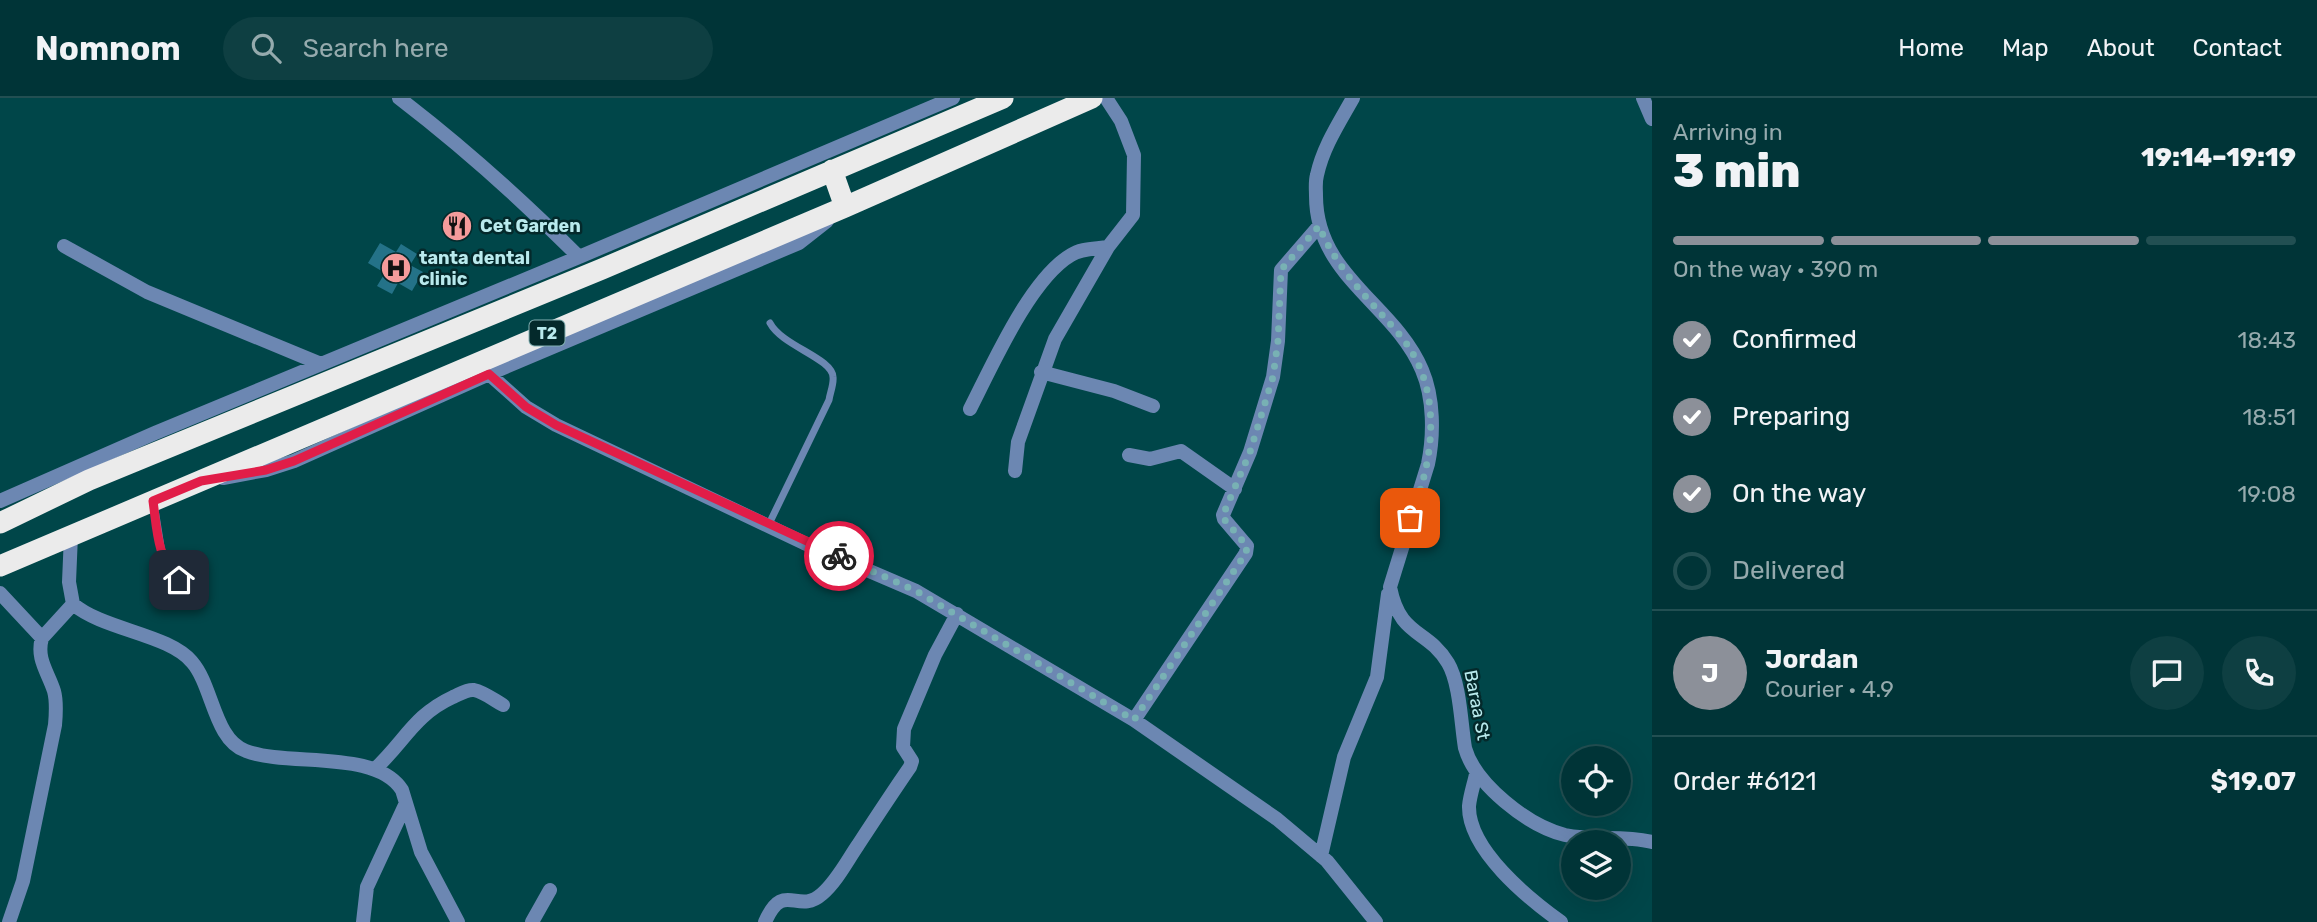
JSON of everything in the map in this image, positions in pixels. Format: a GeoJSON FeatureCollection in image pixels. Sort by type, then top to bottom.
{"type":"FeatureCollection","features":[{"type":"Feature","properties":{"kind":"highway","name":"T2"},"geometry":{"type":"LineString","coordinates":[[0,523],[89,480],[602,269],[1003,98]]}},
{"type":"Feature","properties":{"kind":"highway","name":"T2"},"geometry":{"type":"LineString","coordinates":[[0,566],[845,207],[1093,98]]}},
{"type":"Feature","properties":{"kind":"highway"},"geometry":{"type":"LineString","coordinates":[[933,126],[945,163]]}},
{"type":"Feature","properties":{"kind":"highway"},"geometry":{"type":"LineString","coordinates":[[832,170],[845,207]]}},
{"type":"Feature","properties":{"kind":"street"},"geometry":{"type":"LineString","coordinates":[[399,98],[517,195],[579,257]]}},
{"type":"Feature","properties":{"kind":"street"},"geometry":{"type":"LineString","coordinates":[[0,501],[953,98]]}},
{"type":"Feature","properties":{"kind":"street"},"geometry":{"type":"LineString","coordinates":[[1015,471],[1018,442],[1055,339],[1108,247],[1133,215],[1135,166],[1130,141],[1106,98]]}},
{"type":"Feature","properties":{"kind":"street"},"geometry":{"type":"LineString","coordinates":[[1321,856],[1344,757],[1377,677],[1390,587],[1432,444],[1426,383],[1412,353],[1338,265],[1319,226],[1316,177],[1330,138],[1353,98]]}},
{"type":"Feature","properties":{"kind":"street"},"geometry":{"type":"LineString","coordinates":[[1643,98],[1652,119]]}},
{"type":"Feature","properties":{"kind":"street"},"geometry":{"type":"LineString","coordinates":[[201,481],[266,470],[294,461],[489,374],[799,243],[845,207]]}},
{"type":"Feature","properties":{"kind":"street"},"geometry":{"type":"LineString","coordinates":[[1134,720],[1246,553],[1247,546],[1223,515],[1265,410],[1273,377],[1278,341],[1281,270],[1319,226]]}},
{"type":"Feature","properties":{"kind":"street"},"geometry":{"type":"LineString","coordinates":[[64,246],[147,292],[321,364]]}},
{"type":"Feature","properties":{"kind":"street"},"geometry":{"type":"LineString","coordinates":[[970,409],[1023,309],[1058,265],[1082,250],[1108,247]]}},
{"type":"Feature","properties":{"kind":"street"},"geometry":{"type":"LineString","coordinates":[[1041,372],[1114,391],[1153,406]]}},
{"type":"Feature","properties":{"kind":"street"},"geometry":{"type":"LineString","coordinates":[[489,374],[526,407],[556,425],[768,526],[878,572],[957,614],[1134,720],[1277,819],[1321,856],[1376,922]]}},
{"type":"Feature","properties":{"kind":"street"},"geometry":{"type":"LineString","coordinates":[[1129,455],[1150,458],[1181,451],[1235,489]]}},
{"type":"Feature","properties":{"kind":"street"},"geometry":{"type":"LineString","coordinates":[[71,535],[69,582],[73,604],[97,619],[170,647],[190,659],[206,685],[225,735],[239,748],[284,759],[375,769],[396,780],[407,803],[424,859],[458,922]]}},
{"type":"Feature","properties":{"kind":"street","name":"Baraa St"},"geometry":{"type":"LineString","coordinates":[[1390,587],[1398,616],[1450,665],[1465,748],[1476,774],[1484,784],[1546,828],[1565,835],[1631,837],[1652,842]]}},
{"type":"Feature","properties":{"kind":"street"},"geometry":{"type":"LineString","coordinates":[[0,593],[42,638]]}},
{"type":"Feature","properties":{"kind":"street"},"geometry":{"type":"LineString","coordinates":[[9,922],[23,881],[55,724],[54,691],[39,652],[42,638],[73,604]]}},
{"type":"Feature","properties":{"kind":"street"},"geometry":{"type":"LineString","coordinates":[[765,922],[774,904],[780,900],[810,901],[821,895],[910,768],[912,761],[903,747],[904,729],[935,655],[957,614]]}},
{"type":"Feature","properties":{"kind":"street"},"geometry":{"type":"LineString","coordinates":[[375,769],[394,750],[415,721],[438,704],[467,690],[474,690],[503,705]]}},
{"type":"Feature","properties":{"kind":"street"},"geometry":{"type":"LineString","coordinates":[[1476,774],[1469,807],[1486,852],[1508,879],[1561,922]]}},
{"type":"Feature","properties":{"kind":"street"},"geometry":{"type":"LineString","coordinates":[[363,922],[367,887],[407,803]]}},
{"type":"Feature","properties":{"kind":"street"},"geometry":{"type":"LineString","coordinates":[[532,922],[550,890]]}},
{"type":"Feature","properties":{"kind":"lane"},"geometry":{"type":"LineString","coordinates":[[768,526],[829,400],[833,377],[830,368],[820,360],[776,335],[770,323]]}},
{"type":"Feature","properties":{"kind":"lane"},"geometry":{"type":"LineString","coordinates":[[153,501],[163,559],[169,570],[189,590]]}},
{"type":"Feature","properties":{"kind":"building","name":"tanta dental clinic"},"geometry":{"type":"Polygon","coordinates":[[[380,243],[396,252],[401,244],[417,254],[410,265],[423,272],[412,291],[398,283],[392,294],[377,286],[385,273],[368,263],[380,243]]]}},
{"type":"Feature","properties":{"kind":"way so far"},"geometry":{"type":"LineString","coordinates":[[839,556],[916,591],[1134,720],[1246,553],[1247,546],[1223,515],[1250,452],[1273,377],[1278,341],[1281,270],[1319,226],[1338,265],[1401,336],[1422,369],[1432,424],[1432,444],[1417,503],[1410,518]]}},
{"type":"Feature","properties":{"kind":"place","name":"Cet Garden"},"geometry":{"type":"Point","coordinates":[457,226]}},
{"type":"Feature","properties":{"kind":"place","name":"tanta dental clinic"},"geometry":{"type":"Point","coordinates":[396,268]}},
{"type":"Feature","properties":{"kind":"route"},"geometry":{"type":"LineString","coordinates":[[179,580],[163,559],[153,501],[201,481],[266,470],[294,461],[489,374],[526,407],[556,425],[804,543],[839,556]]}}]}
